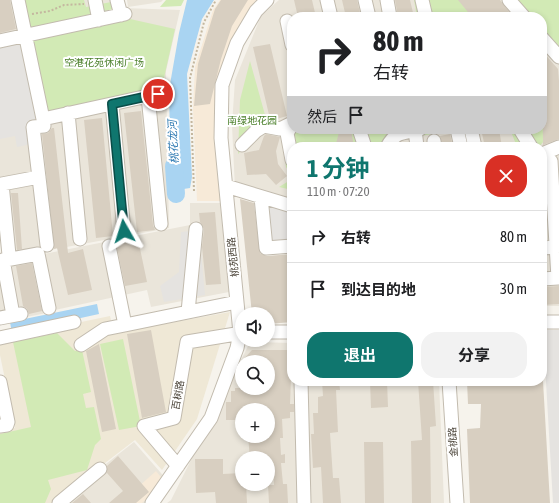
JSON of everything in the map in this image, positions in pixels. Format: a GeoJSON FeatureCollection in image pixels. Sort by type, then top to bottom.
{"type":"FeatureCollection","features":[{"type":"Feature","properties":{"kind":"street"},"geometry":{"type":"LineString","coordinates":[[18,0],[44,126],[33,127],[47,245]]}},
{"type":"Feature","properties":{"kind":"street"},"geometry":{"type":"LineString","coordinates":[[0,41],[123,15],[117,0]]}},
{"type":"Feature","properties":{"kind":"street","name":"桃苑西路"},"geometry":{"type":"LineString","coordinates":[[238,307],[221,138],[222,85],[237,43],[256,10],[267,0]]}},
{"type":"Feature","properties":{"kind":"street"},"geometry":{"type":"LineString","coordinates":[[327,0],[330,12]]}},
{"type":"Feature","properties":{"kind":"street"},"geometry":{"type":"LineString","coordinates":[[365,0],[368,12]]}},
{"type":"Feature","properties":{"kind":"street"},"geometry":{"type":"LineString","coordinates":[[387,0],[389,12]]}},
{"type":"Feature","properties":{"kind":"street"},"geometry":{"type":"LineString","coordinates":[[422,0],[425,12]]}},
{"type":"Feature","properties":{"kind":"street"},"geometry":{"type":"LineString","coordinates":[[509,0],[515,12]]}},
{"type":"Feature","properties":{"kind":"street"},"geometry":{"type":"LineString","coordinates":[[95,2],[99,20]]}},
{"type":"Feature","properties":{"kind":"street"},"geometry":{"type":"LineString","coordinates":[[547,44],[559,57]]}},
{"type":"Feature","properties":{"kind":"street"},"geometry":{"type":"LineString","coordinates":[[43,119],[153,95],[161,224]]}},
{"type":"Feature","properties":{"kind":"street"},"geometry":{"type":"LineString","coordinates":[[112,104],[124,231]]}},
{"type":"Feature","properties":{"kind":"street"},"geometry":{"type":"LineString","coordinates":[[68,113],[80,239]]}},
{"type":"Feature","properties":{"kind":"street"},"geometry":{"type":"LineString","coordinates":[[242,145],[256,131],[264,126],[280,129],[287,126]]}},
{"type":"Feature","properties":{"kind":"street"},"geometry":{"type":"LineString","coordinates":[[390,142],[392,138],[399,134]]}},
{"type":"Feature","properties":{"kind":"street"},"geometry":{"type":"LineString","coordinates":[[547,156],[559,147]]}},
{"type":"Feature","properties":{"kind":"street"},"geometry":{"type":"LineString","coordinates":[[0,318],[17,315],[4,259],[2,184],[39,177]]}},
{"type":"Feature","properties":{"kind":"street"},"geometry":{"type":"LineString","coordinates":[[226,186],[287,205]]}},
{"type":"Feature","properties":{"kind":"street"},"geometry":{"type":"LineString","coordinates":[[261,197],[266,248],[287,246]]}},
{"type":"Feature","properties":{"kind":"street"},"geometry":{"type":"LineString","coordinates":[[547,200],[556,247],[558,278],[547,279]]}},
{"type":"Feature","properties":{"kind":"street"},"geometry":{"type":"LineString","coordinates":[[188,312],[196,229]]}},
{"type":"Feature","properties":{"kind":"street"},"geometry":{"type":"LineString","coordinates":[[109,246],[125,325]]}},
{"type":"Feature","properties":{"kind":"street"},"geometry":{"type":"LineString","coordinates":[[547,248],[556,247]]}},
{"type":"Feature","properties":{"kind":"street"},"geometry":{"type":"LineString","coordinates":[[4,259],[38,254],[49,308]]}},
{"type":"Feature","properties":{"kind":"street"},"geometry":{"type":"LineString","coordinates":[[81,345],[105,329],[237,302]]}},
{"type":"Feature","properties":{"kind":"street"},"geometry":{"type":"LineString","coordinates":[[0,338],[74,322]]}},
{"type":"Feature","properties":{"kind":"street"},"geometry":{"type":"LineString","coordinates":[[547,322],[559,322]]}},
{"type":"Feature","properties":{"kind":"street"},"geometry":{"type":"LineString","coordinates":[[275,332],[287,332]]}},
{"type":"Feature","properties":{"kind":"street","name":"百树路"},"geometry":{"type":"LineString","coordinates":[[178,466],[144,426],[174,418],[187,342],[235,334]]}},
{"type":"Feature","properties":{"kind":"street","name":"桃苑西路"},"geometry":{"type":"LineString","coordinates":[[157,501],[178,466],[211,418],[237,347]]}},
{"type":"Feature","properties":{"kind":"street"},"geometry":{"type":"LineString","coordinates":[[0,382],[8,422],[6,425],[0,426]]}},
{"type":"Feature","properties":{"kind":"street"},"geometry":{"type":"LineString","coordinates":[[301,386],[304,503]]}},
{"type":"Feature","properties":{"kind":"street","name":"金桃路"},"geometry":{"type":"LineString","coordinates":[[449,386],[457,503]]}},
{"type":"Feature","properties":{"kind":"street"},"geometry":{"type":"LineString","coordinates":[[59,503],[100,469]]}},
{"type":"Feature","properties":{"kind":"path"},"geometry":{"type":"LineString","coordinates":[[74,0],[74,5]]}},
{"type":"Feature","properties":{"kind":"path"},"geometry":{"type":"LineString","coordinates":[[194,191],[190,78],[204,22],[216,0]]}},
{"type":"Feature","properties":{"kind":"path"},"geometry":{"type":"LineString","coordinates":[[21,13],[39,14],[64,5],[95,2]]}},
{"type":"Feature","properties":{"kind":"shaded area"},"geometry":{"type":"Polygon","coordinates":[[[0,0],[123,0],[124,8],[180,10],[166,71],[169,228],[7,258],[0,191],[0,0]]]}},
{"type":"Feature","properties":{"kind":"shaded area"},"geometry":{"type":"Polygon","coordinates":[[[127,0],[163,0],[161,2],[128,7],[127,0]]]}},
{"type":"Feature","properties":{"kind":"shaded area"},"geometry":{"type":"Polygon","coordinates":[[[220,0],[256,0],[231,40],[220,84],[230,295],[220,201],[197,201],[193,108],[195,67],[213,10],[220,0]]]}},
{"type":"Feature","properties":{"kind":"shaded area"},"geometry":{"type":"Polygon","coordinates":[[[279,0],[510,0],[521,12],[287,12],[287,134],[547,134],[547,44],[559,59],[559,148],[547,148],[547,142],[287,142],[287,204],[235,189],[232,125],[235,80],[261,16],[279,0]]]}},
{"type":"Feature","properties":{"kind":"shaded area"},"geometry":{"type":"Polygon","coordinates":[[[24,38],[42,125],[35,143],[17,147],[15,136],[0,139],[0,42],[24,38]]]}},
{"type":"Feature","properties":{"kind":"shaded area"},"geometry":{"type":"Polygon","coordinates":[[[559,154],[559,306],[547,306],[547,160],[559,154]]]}},
{"type":"Feature","properties":{"kind":"shaded area"},"geometry":{"type":"Polygon","coordinates":[[[262,202],[287,209],[287,245],[266,247],[262,202]]]}},
{"type":"Feature","properties":{"kind":"shaded area"},"geometry":{"type":"Polygon","coordinates":[[[190,203],[220,203],[229,292],[151,307],[147,290],[55,310],[44,254],[190,225],[190,203]]]}},
{"type":"Feature","properties":{"kind":"shaded area"},"geometry":{"type":"Polygon","coordinates":[[[199,230],[205,295],[164,302],[160,286],[179,272],[181,232],[199,230]]]}},
{"type":"Feature","properties":{"kind":"shaded area"},"geometry":{"type":"Polygon","coordinates":[[[40,253],[52,312],[0,322],[0,261],[40,253]]]}},
{"type":"Feature","properties":{"kind":"shaded area"},"geometry":{"type":"Polygon","coordinates":[[[230,312],[197,419],[162,470],[135,440],[53,503],[0,503],[0,431],[15,428],[0,355],[0,339],[110,316],[114,333],[230,312]]]}},
{"type":"Feature","properties":{"kind":"shaded area"},"geometry":{"type":"Polygon","coordinates":[[[547,330],[559,330],[559,503],[553,503],[546,386],[547,330]]]}},
{"type":"Feature","properties":{"kind":"shaded area"},"geometry":{"type":"Polygon","coordinates":[[[275,343],[287,343],[287,386],[295,386],[298,503],[167,503],[171,500],[235,372],[235,395],[275,395],[275,355],[244,355],[248,347],[275,347],[275,343]]]}},
{"type":"Feature","properties":{"kind":"shaded area"},"geometry":{"type":"Polygon","coordinates":[[[301,386],[439,386],[444,503],[307,503],[301,386]]]}},
{"type":"Feature","properties":{"kind":"shaded area"},"geometry":{"type":"Polygon","coordinates":[[[134,442],[167,480],[157,493],[145,503],[56,503],[134,442]]]}},
{"type":"Feature","properties":{"kind":"shaded area"},"geometry":{"type":"Polygon","coordinates":[[[156,471],[165,482],[142,503],[120,503],[156,471]]]}},
{"type":"Feature","properties":{"kind":"green space"},"geometry":{"type":"Polygon","coordinates":[[[23,0],[84,0],[86,7],[116,1],[118,8],[29,28],[23,0]]]}},
{"type":"Feature","properties":{"kind":"green space"},"geometry":{"type":"Polygon","coordinates":[[[166,0],[184,0],[181,6],[160,7],[166,0]]]}},
{"type":"Feature","properties":{"kind":"green space"},"geometry":{"type":"Polygon","coordinates":[[[414,0],[484,0],[493,12],[416,12],[414,0]]]}},
{"type":"Feature","properties":{"kind":"green space"},"geometry":{"type":"Polygon","coordinates":[[[515,0],[559,0],[559,52],[547,38],[547,12],[526,12],[515,0]]]}},
{"type":"Feature","properties":{"kind":"green space","name":"空港花苑休闲广场"},"geometry":{"type":"Polygon","coordinates":[[[130,19],[175,29],[162,87],[46,112],[31,40],[130,19]]]}},
{"type":"Feature","properties":{"kind":"green space","name":"南绿地花园"},"geometry":{"type":"Polygon","coordinates":[[[250,61],[267,122],[277,122],[287,120],[287,134],[396,134],[393,142],[287,142],[287,168],[282,134],[259,132],[238,154],[240,100],[250,61]]]}},
{"type":"Feature","properties":{"kind":"green space"},"geometry":{"type":"Polygon","coordinates":[[[547,126],[548,136],[543,142],[515,142],[512,134],[547,134],[547,126]]]}},
{"type":"Feature","properties":{"kind":"green space"},"geometry":{"type":"Polygon","coordinates":[[[421,134],[432,134],[421,136],[421,134]]]}},
{"type":"Feature","properties":{"kind":"green space"},"geometry":{"type":"Polygon","coordinates":[[[287,182],[287,189],[279,187],[287,182]]]}},
{"type":"Feature","properties":{"kind":"green space"},"geometry":{"type":"Polygon","coordinates":[[[57,333],[75,351],[82,350],[91,392],[83,394],[86,408],[94,407],[101,439],[95,445],[87,470],[48,480],[51,489],[45,503],[0,503],[0,434],[31,427],[13,342],[57,333]]]}},
{"type":"Feature","properties":{"kind":"green space"},"geometry":{"type":"Polygon","coordinates":[[[123,339],[141,426],[119,430],[100,344],[123,339]]]}},
{"type":"Feature","properties":{"kind":"water"},"geometry":{"type":"Polygon","coordinates":[[[187,0],[214,0],[202,19],[187,74],[192,177],[190,188],[171,191],[169,90],[179,33],[187,0]]]}},
{"type":"Feature","properties":{"kind":"water"},"geometry":{"type":"Polygon","coordinates":[[[97,304],[99,314],[12,333],[10,322],[97,304]]]}},
{"type":"Feature","properties":{"kind":"building"},"geometry":{"type":"Polygon","coordinates":[[[0,0],[10,0],[16,29],[0,33],[0,0]]]}},
{"type":"Feature","properties":{"kind":"building"},"geometry":{"type":"Polygon","coordinates":[[[221,0],[248,0],[232,26],[221,59],[210,104],[194,106],[198,64],[215,9],[221,0]]]}},
{"type":"Feature","properties":{"kind":"building"},"geometry":{"type":"Polygon","coordinates":[[[294,0],[312,0],[315,12],[297,12],[294,0]]]}},
{"type":"Feature","properties":{"kind":"building"},"geometry":{"type":"Polygon","coordinates":[[[342,0],[357,0],[360,12],[345,12],[342,0]]]}},
{"type":"Feature","properties":{"kind":"building"},"geometry":{"type":"Polygon","coordinates":[[[395,0],[410,0],[413,12],[397,12],[395,0]]]}},
{"type":"Feature","properties":{"kind":"building"},"geometry":{"type":"Polygon","coordinates":[[[458,0],[500,0],[509,12],[468,12],[458,0]]]}},
{"type":"Feature","properties":{"kind":"building"},"geometry":{"type":"Polygon","coordinates":[[[270,44],[287,116],[273,120],[270,119],[253,47],[270,44]]]}},
{"type":"Feature","properties":{"kind":"building"},"geometry":{"type":"Polygon","coordinates":[[[547,57],[558,69],[559,139],[547,144],[547,142],[543,142],[543,134],[547,134],[547,57]]]}},
{"type":"Feature","properties":{"kind":"building"},"geometry":{"type":"Polygon","coordinates":[[[141,111],[153,225],[155,230],[137,232],[124,113],[141,111]]]}},
{"type":"Feature","properties":{"kind":"building"},"geometry":{"type":"Polygon","coordinates":[[[102,118],[113,236],[96,238],[84,120],[102,118]]]}},
{"type":"Feature","properties":{"kind":"building"},"geometry":{"type":"Polygon","coordinates":[[[52,128],[54,128],[68,253],[83,249],[92,290],[68,295],[57,248],[54,249],[42,134],[48,133],[52,128]]]}},
{"type":"Feature","properties":{"kind":"building"},"geometry":{"type":"Polygon","coordinates":[[[266,134],[280,137],[276,151],[278,164],[287,176],[276,185],[266,174],[247,175],[244,153],[259,150],[266,134]]]}},
{"type":"Feature","properties":{"kind":"building"},"geometry":{"type":"Polygon","coordinates":[[[339,134],[352,134],[353,142],[336,142],[339,134]]]}},
{"type":"Feature","properties":{"kind":"building"},"geometry":{"type":"Polygon","coordinates":[[[450,134],[452,142],[442,142],[440,136],[450,134]]]}},
{"type":"Feature","properties":{"kind":"building"},"geometry":{"type":"Polygon","coordinates":[[[482,134],[500,134],[501,142],[484,142],[482,134]]]}},
{"type":"Feature","properties":{"kind":"building"},"geometry":{"type":"Polygon","coordinates":[[[11,193],[18,193],[22,249],[17,250],[11,193]]]}},
{"type":"Feature","properties":{"kind":"building"},"geometry":{"type":"Polygon","coordinates":[[[240,199],[254,203],[260,253],[267,256],[287,254],[287,322],[275,323],[275,307],[251,307],[240,199]]]}},
{"type":"Feature","properties":{"kind":"building"},"geometry":{"type":"Polygon","coordinates":[[[215,212],[221,284],[206,285],[202,247],[204,229],[200,222],[199,213],[215,212]]]}},
{"type":"Feature","properties":{"kind":"building"},"geometry":{"type":"Polygon","coordinates":[[[138,239],[147,282],[125,286],[116,243],[138,239]]]}},
{"type":"Feature","properties":{"kind":"building"},"geometry":{"type":"Polygon","coordinates":[[[32,263],[42,311],[29,314],[27,309],[23,306],[16,266],[32,263]]]}},
{"type":"Feature","properties":{"kind":"building"},"geometry":{"type":"Polygon","coordinates":[[[559,286],[559,304],[547,305],[547,287],[559,286]]]}},
{"type":"Feature","properties":{"kind":"building"},"geometry":{"type":"Polygon","coordinates":[[[151,330],[166,412],[142,418],[127,334],[151,330]]]}},
{"type":"Feature","properties":{"kind":"building"},"geometry":{"type":"Polygon","coordinates":[[[99,344],[116,429],[102,432],[86,351],[99,344]]]}},
{"type":"Feature","properties":{"kind":"building"},"geometry":{"type":"Polygon","coordinates":[[[252,350],[287,350],[287,386],[291,386],[290,404],[294,404],[294,412],[290,412],[290,418],[282,419],[283,438],[280,438],[281,455],[285,454],[285,463],[281,463],[283,484],[287,484],[288,503],[269,503],[268,491],[275,491],[275,451],[249,451],[249,443],[275,443],[275,403],[235,403],[235,420],[226,420],[226,402],[231,402],[231,391],[235,391],[235,395],[275,395],[275,355],[247,355],[252,350]]]}},
{"type":"Feature","properties":{"kind":"building"},"geometry":{"type":"Polygon","coordinates":[[[322,386],[340,386],[340,390],[336,390],[338,432],[330,433],[333,478],[339,478],[341,503],[323,503],[321,467],[313,468],[311,434],[314,434],[313,413],[318,413],[318,397],[323,396],[322,386]]]}},
{"type":"Feature","properties":{"kind":"building"},"geometry":{"type":"Polygon","coordinates":[[[370,386],[387,386],[388,407],[371,408],[370,386]]]}},
{"type":"Feature","properties":{"kind":"building"},"geometry":{"type":"Polygon","coordinates":[[[418,386],[433,386],[436,426],[430,427],[431,503],[412,503],[411,441],[422,440],[418,386]]]}},
{"type":"Feature","properties":{"kind":"building"},"geometry":{"type":"Polygon","coordinates":[[[467,386],[543,386],[550,503],[470,503],[467,429],[480,428],[481,404],[468,404],[467,386]]]}},
{"type":"Feature","properties":{"kind":"building"},"geometry":{"type":"Polygon","coordinates":[[[364,442],[383,442],[384,503],[365,503],[364,442]]]}},
{"type":"Feature","properties":{"kind":"building"},"geometry":{"type":"Polygon","coordinates":[[[118,456],[149,492],[136,503],[109,503],[123,491],[107,473],[107,466],[118,456]]]}},
{"type":"Feature","properties":{"kind":"building"},"geometry":{"type":"Polygon","coordinates":[[[195,459],[223,459],[223,474],[235,473],[235,491],[246,491],[247,503],[216,503],[215,492],[196,493],[195,459]]]}},
{"type":"Feature","properties":{"kind":"building"},"geometry":{"type":"Polygon","coordinates":[[[83,494],[91,503],[72,503],[83,494]]]}},
{"type":"Feature","properties":{"kind":"waterway","name":"桃花龙河"},"geometry":{"type":"LineString","coordinates":[[174,166],[176,194]]}},
{"type":"Feature","properties":{"kind":"route"},"geometry":{"type":"LineString","coordinates":[[124,231],[112,104],[158,94]]}}]}
